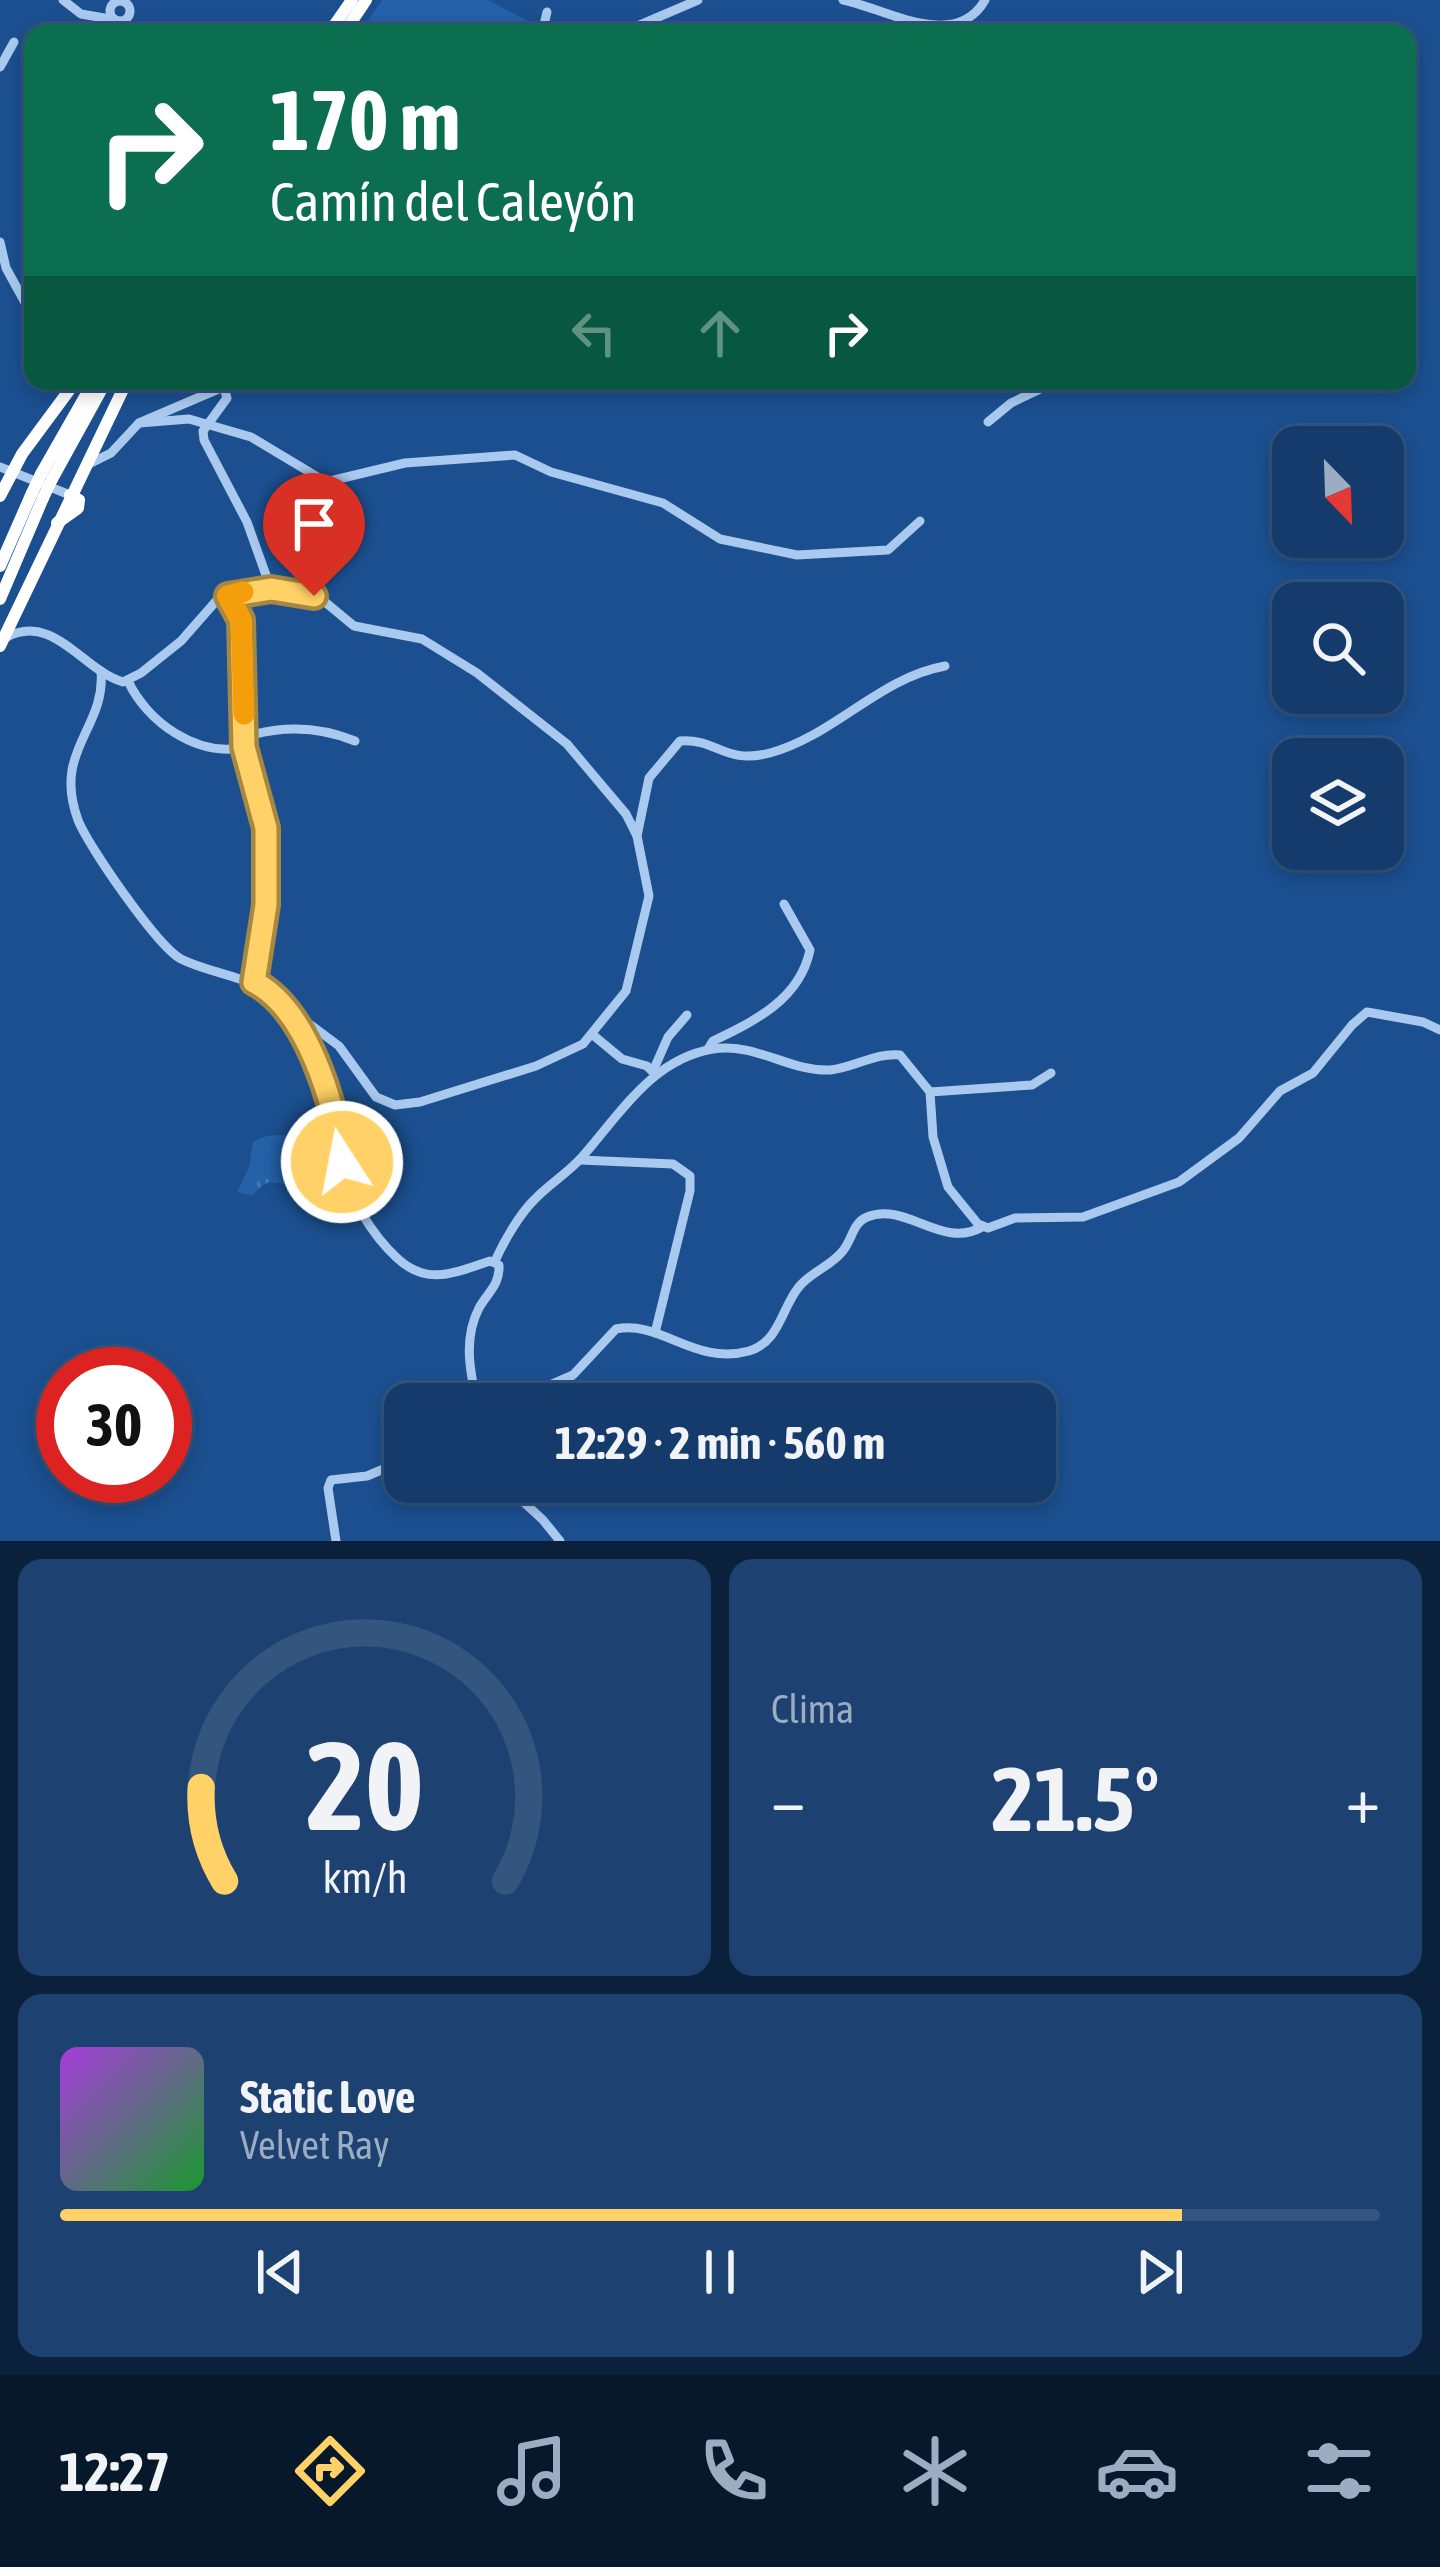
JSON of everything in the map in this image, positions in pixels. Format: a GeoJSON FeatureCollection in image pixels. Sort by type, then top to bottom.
{"type":"FeatureCollection","features":[{"type":"Feature","properties":{"kind":"highway"},"geometry":{"type":"LineString","coordinates":[[4,477],[66,390]]}},
{"type":"Feature","properties":{"kind":"highway"},"geometry":{"type":"LineString","coordinates":[[0,566],[90,390]]}},
{"type":"Feature","properties":{"kind":"highway"},"geometry":{"type":"LineString","coordinates":[[47,477],[100,390]]}},
{"type":"Feature","properties":{"kind":"highway"},"geometry":{"type":"LineString","coordinates":[[10,626],[56,524],[77,508],[79,500],[70,495],[122,390]]}},
{"type":"Feature","properties":{"kind":"highway"},"geometry":{"type":"LineString","coordinates":[[0,599],[38,495]]}},
{"type":"Feature","properties":{"kind":"street"},"geometry":{"type":"LineString","coordinates":[[63,0],[81,14],[98,17],[116,20],[127,19],[131,10],[125,2],[112,4],[98,17]]}},
{"type":"Feature","properties":{"kind":"street"},"geometry":{"type":"LineString","coordinates":[[641,24],[698,0]]}},
{"type":"Feature","properties":{"kind":"street"},"geometry":{"type":"LineString","coordinates":[[843,0],[919,24]]}},
{"type":"Feature","properties":{"kind":"street"},"geometry":{"type":"LineString","coordinates":[[941,24],[960,21],[979,10],[985,0]]}},
{"type":"Feature","properties":{"kind":"street"},"geometry":{"type":"LineString","coordinates":[[112,4],[110,14],[116,20]]}},
{"type":"Feature","properties":{"kind":"street"},"geometry":{"type":"LineString","coordinates":[[544,24],[547,12]]}},
{"type":"Feature","properties":{"kind":"street"},"geometry":{"type":"LineString","coordinates":[[0,67],[14,42]]}},
{"type":"Feature","properties":{"kind":"street"},"geometry":{"type":"LineString","coordinates":[[0,242],[6,268],[24,301]]}},
{"type":"Feature","properties":{"kind":"street"},"geometry":{"type":"LineString","coordinates":[[87,460],[105,452],[139,423],[219,390]]}},
{"type":"Feature","properties":{"kind":"street"},"geometry":{"type":"LineString","coordinates":[[225,390],[227,398],[202,434],[247,522],[271,589]]}},
{"type":"Feature","properties":{"kind":"street"},"geometry":{"type":"LineString","coordinates":[[988,422],[1011,403],[1038,390]]}},
{"type":"Feature","properties":{"kind":"street"},"geometry":{"type":"LineString","coordinates":[[139,423],[176,418],[251,436],[326,482],[405,463],[525,457],[551,472],[648,498],[720,539],[772,553],[888,550],[920,521]]}},
{"type":"Feature","properties":{"kind":"street"},"geometry":{"type":"LineString","coordinates":[[4,477],[70,495]]}},
{"type":"Feature","properties":{"kind":"street"},"geometry":{"type":"LineString","coordinates":[[10,626],[77,650],[115,680],[128,681],[181,640],[212,604],[228,596],[271,589],[314,596],[354,626],[422,639],[477,673],[567,744],[623,807],[637,836],[649,896],[626,991],[593,1035],[536,1066],[420,1102],[395,1105],[376,1097],[339,1046],[254,982],[172,953],[155,936],[80,826],[72,800],[71,762],[98,703],[101,671]]}},
{"type":"Feature","properties":{"kind":"street"},"geometry":{"type":"LineString","coordinates":[[228,596],[241,620],[244,742],[267,844],[266,905],[254,982]]}},
{"type":"Feature","properties":{"kind":"street"},"geometry":{"type":"LineString","coordinates":[[10,626],[36,632]]}},
{"type":"Feature","properties":{"kind":"street"},"geometry":{"type":"LineString","coordinates":[[637,836],[649,778],[680,741],[736,758],[772,752],[801,741],[896,680],[945,666]]}},
{"type":"Feature","properties":{"kind":"street"},"geometry":{"type":"LineString","coordinates":[[128,681],[137,698],[184,739],[221,749],[287,728],[316,728],[355,741]]}},
{"type":"Feature","properties":{"kind":"street"},"geometry":{"type":"LineString","coordinates":[[708,1049],[713,1041],[778,1004],[795,985],[810,950],[784,904]]}},
{"type":"Feature","properties":{"kind":"street"},"geometry":{"type":"LineString","coordinates":[[284,1005],[323,1081],[352,1191],[379,1238],[399,1260],[428,1275],[453,1275],[496,1261],[535,1199],[580,1160],[654,1073],[668,1037],[687,1015]]}},
{"type":"Feature","properties":{"kind":"street"},"geometry":{"type":"LineString","coordinates":[[555,1383],[573,1375],[616,1329],[656,1333],[707,1353],[734,1355],[755,1350],[771,1338],[797,1289],[842,1253],[864,1218],[879,1214],[958,1235],[1015,1218],[1083,1217],[1178,1182],[1239,1138],[1280,1091],[1313,1073],[1360,1017],[1374,1012],[1440,1030]]}},
{"type":"Feature","properties":{"kind":"street"},"geometry":{"type":"LineString","coordinates":[[593,1035],[622,1058],[654,1073],[708,1049],[751,1050],[825,1070],[855,1066],[881,1055],[900,1055],[930,1092],[933,1137],[954,1197],[982,1227]]}},
{"type":"Feature","properties":{"kind":"street"},"geometry":{"type":"LineString","coordinates":[[930,1092],[1032,1085],[1051,1073]]}},
{"type":"Feature","properties":{"kind":"street"},"geometry":{"type":"LineString","coordinates":[[580,1160],[673,1164],[690,1176],[656,1333]]}},
{"type":"Feature","properties":{"kind":"street"},"geometry":{"type":"LineString","coordinates":[[474,1383],[469,1340],[478,1310],[498,1280],[496,1261]]}},
{"type":"Feature","properties":{"kind":"street"},"geometry":{"type":"LineString","coordinates":[[336,1541],[328,1488],[331,1480],[384,1469]]}},
{"type":"Feature","properties":{"kind":"street"},"geometry":{"type":"LineString","coordinates":[[525,1503],[560,1541]]}},
{"type":"Feature","properties":{"kind":"green space"},"geometry":{"type":"Polygon","coordinates":[[[382,0],[488,0],[534,24],[365,24],[382,0]]]}},
{"type":"Feature","properties":{"kind":"green space"},"geometry":{"type":"Polygon","coordinates":[[[320,1103],[321,1138],[293,1186],[271,1182],[253,1196],[237,1192],[249,1167],[253,1142],[300,1134],[314,1119],[320,1103]]]}},
{"type":"Feature","properties":{"kind":"slow traffic"},"geometry":{"type":"LineString","coordinates":[[243,592],[228,596],[241,620],[244,714]]}},
{"type":"Feature","properties":{"kind":"route"},"geometry":{"type":"LineString","coordinates":[[314,596],[271,589],[228,596],[241,620],[244,648],[245,757],[266,828],[266,905],[254,982],[284,1005],[297,1027],[328,1095],[342,1162]]}}]}
